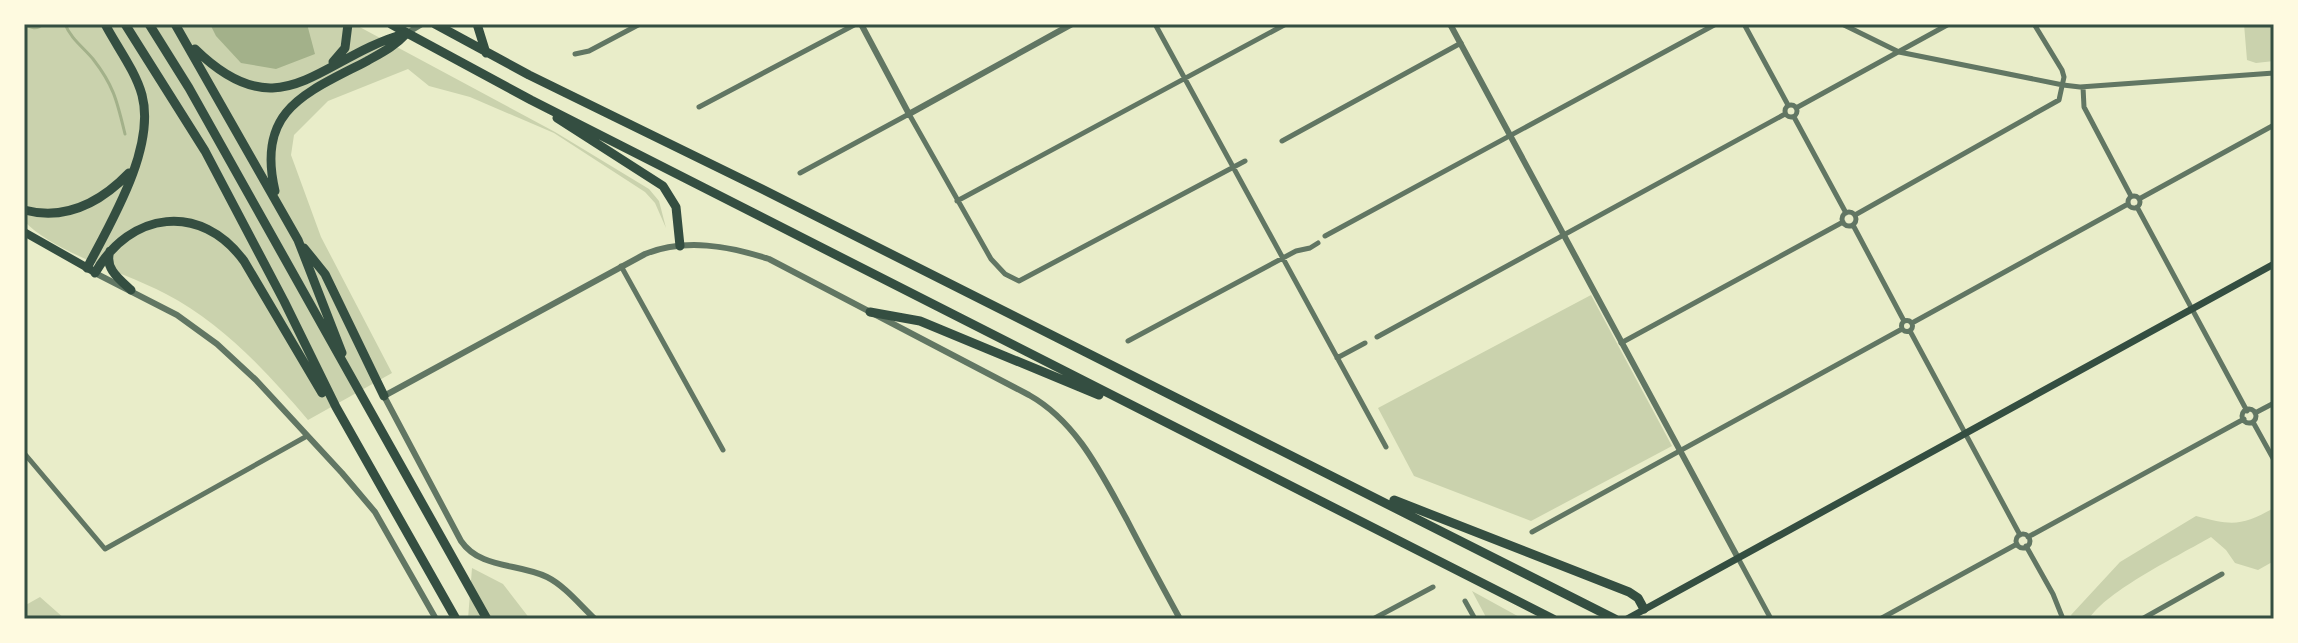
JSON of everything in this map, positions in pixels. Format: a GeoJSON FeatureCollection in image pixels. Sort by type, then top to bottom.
{"type":"FeatureCollection","features":[{"type":"Feature","properties":{"kind":"highway"},"geometry":{"type":"LineString","coordinates":[[91,270],[124,197],[143,143],[145,127],[136,79],[105,24]]}},
{"type":"Feature","properties":{"kind":"highway"},"geometry":{"type":"LineString","coordinates":[[125,24],[205,151],[336,407],[457,619]]}},
{"type":"Feature","properties":{"kind":"highway"},"geometry":{"type":"LineString","coordinates":[[149,24],[189,88],[487,619]]}},
{"type":"Feature","properties":{"kind":"highway"},"geometry":{"type":"LineString","coordinates":[[175,24],[298,240],[354,383]]}},
{"type":"Feature","properties":{"kind":"highway"},"geometry":{"type":"LineString","coordinates":[[322,72],[345,48],[348,24]]}},
{"type":"Feature","properties":{"kind":"highway"},"geometry":{"type":"LineString","coordinates":[[391,24],[531,100],[1553,619]]}},
{"type":"Feature","properties":{"kind":"highway"},"geometry":{"type":"LineString","coordinates":[[435,24],[486,53],[1615,619]]}},
{"type":"Feature","properties":{"kind":"highway"},"geometry":{"type":"LineString","coordinates":[[477,24],[486,53]]}},
{"type":"Feature","properties":{"kind":"highway"},"geometry":{"type":"LineString","coordinates":[[185,40],[231,80],[249,86],[284,87],[322,72],[384,39],[407,33]]}},
{"type":"Feature","properties":{"kind":"highway"},"geometry":{"type":"LineString","coordinates":[[278,204],[271,158],[272,143],[281,119],[301,97],[396,45],[407,33]]}},
{"type":"Feature","properties":{"kind":"highway"},"geometry":{"type":"LineString","coordinates":[[531,100],[663,186],[676,207],[680,246]]}},
{"type":"Feature","properties":{"kind":"highway"},"geometry":{"type":"LineString","coordinates":[[24,210],[48,214],[78,209],[111,191],[132,170]]}},
{"type":"Feature","properties":{"kind":"highway"},"geometry":{"type":"LineString","coordinates":[[91,270],[112,247],[139,228],[167,221],[195,224],[217,235],[244,261],[329,404],[336,407]]}},
{"type":"Feature","properties":{"kind":"highway"},"geometry":{"type":"LineString","coordinates":[[298,240],[325,274],[384,396]]}},
{"type":"Feature","properties":{"kind":"highway"},"geometry":{"type":"LineString","coordinates":[[112,247],[108,256],[111,269],[131,290]]}},
{"type":"Feature","properties":{"kind":"highway"},"geometry":{"type":"LineString","coordinates":[[870,312],[920,321],[960,335],[1181,430]]}},
{"type":"Feature","properties":{"kind":"highway"},"geometry":{"type":"LineString","coordinates":[[1345,482],[1629,592],[1638,598],[1644,609]]}},
{"type":"Feature","properties":{"kind":"main road"},"geometry":{"type":"LineString","coordinates":[[24,232],[91,270]]}},
{"type":"Feature","properties":{"kind":"main road"},"geometry":{"type":"LineString","coordinates":[[1627,619],[2274,264]]}},
{"type":"Feature","properties":{"kind":"street"},"geometry":{"type":"LineString","coordinates":[[407,33],[422,24]]}},
{"type":"Feature","properties":{"kind":"street"},"geometry":{"type":"LineString","coordinates":[[575,54],[589,51],[640,24]]}},
{"type":"Feature","properties":{"kind":"street"},"geometry":{"type":"LineString","coordinates":[[699,107],[858,24],[991,259],[1012,280],[1027,279],[1245,161]]}},
{"type":"Feature","properties":{"kind":"street"},"geometry":{"type":"LineString","coordinates":[[800,173],[1072,24]]}},
{"type":"Feature","properties":{"kind":"street"},"geometry":{"type":"LineString","coordinates":[[1155,24],[1386,447]]}},
{"type":"Feature","properties":{"kind":"street"},"geometry":{"type":"LineString","coordinates":[[957,201],[1286,24]]}},
{"type":"Feature","properties":{"kind":"street"},"geometry":{"type":"LineString","coordinates":[[1450,24],[1771,619]]}},
{"type":"Feature","properties":{"kind":"street"},"geometry":{"type":"LineString","coordinates":[[1325,236],[1716,24]]}},
{"type":"Feature","properties":{"kind":"street"},"geometry":{"type":"LineString","coordinates":[[1744,24],[1788,105],[1796,108]]}},
{"type":"Feature","properties":{"kind":"street"},"geometry":{"type":"LineString","coordinates":[[1842,24],[1899,52],[2063,85],[2083,87],[2274,73]]}},
{"type":"Feature","properties":{"kind":"street"},"geometry":{"type":"LineString","coordinates":[[1949,24],[1796,108],[1794,117],[1846,213],[1855,215],[2053,106],[2060,97],[2062,70],[2034,24]]}},
{"type":"Feature","properties":{"kind":"street"},"geometry":{"type":"LineString","coordinates":[[1282,141],[1461,43]]}},
{"type":"Feature","properties":{"kind":"street"},"geometry":{"type":"LineString","coordinates":[[2083,87],[2084,107],[2131,196],[2139,199]]}},
{"type":"Feature","properties":{"kind":"street"},"geometry":{"type":"LineString","coordinates":[[1788,105],[1785,114],[1788,118],[1794,117]]}},
{"type":"Feature","properties":{"kind":"street"},"geometry":{"type":"LineString","coordinates":[[1377,337],[1785,114]]}},
{"type":"Feature","properties":{"kind":"street"},"geometry":{"type":"LineString","coordinates":[[2274,125],[2139,199],[2137,207],[2247,411],[2255,413],[2274,403]]}},
{"type":"Feature","properties":{"kind":"street"},"geometry":{"type":"LineString","coordinates":[[1904,321],[1912,323],[2128,204],[2131,196]]}},
{"type":"Feature","properties":{"kind":"street"},"geometry":{"type":"LineString","coordinates":[[2128,204],[2137,207]]}},
{"type":"Feature","properties":{"kind":"street"},"geometry":{"type":"LineString","coordinates":[[1846,213],[1842,217],[1843,222],[1847,226],[1853,225]]}},
{"type":"Feature","properties":{"kind":"street"},"geometry":{"type":"LineString","coordinates":[[1853,225],[1855,215]]}},
{"type":"Feature","properties":{"kind":"street"},"geometry":{"type":"LineString","coordinates":[[1621,343],[1843,222]]}},
{"type":"Feature","properties":{"kind":"street"},"geometry":{"type":"LineString","coordinates":[[1853,225],[1904,321],[1902,329]]}},
{"type":"Feature","properties":{"kind":"street"},"geometry":{"type":"LineString","coordinates":[[1128,341],[1282,258],[1318,243]]}},
{"type":"Feature","properties":{"kind":"street"},"geometry":{"type":"LineString","coordinates":[[595,619],[546,577],[484,560],[469,552],[384,396],[621,266],[653,250],[680,246],[725,247],[769,259],[1029,395],[1061,417],[1101,473],[1180,619]]}},
{"type":"Feature","properties":{"kind":"street"},"geometry":{"type":"LineString","coordinates":[[621,266],[723,450]]}},
{"type":"Feature","properties":{"kind":"street"},"geometry":{"type":"LineString","coordinates":[[91,270],[177,315],[217,344],[256,380],[375,512],[436,619]]}},
{"type":"Feature","properties":{"kind":"street"},"geometry":{"type":"LineString","coordinates":[[1880,619],[2017,544],[2020,535],[1910,331],[1912,323]]}},
{"type":"Feature","properties":{"kind":"street"},"geometry":{"type":"LineString","coordinates":[[1532,532],[1902,329],[1910,331]]}},
{"type":"Feature","properties":{"kind":"street"},"geometry":{"type":"LineString","coordinates":[[1337,358],[1365,343]]}},
{"type":"Feature","properties":{"kind":"street"},"geometry":{"type":"LineString","coordinates":[[2020,535],[2028,537],[2244,419],[2247,411]]}},
{"type":"Feature","properties":{"kind":"street"},"geometry":{"type":"LineString","coordinates":[[2253,422],[2255,413]]}},
{"type":"Feature","properties":{"kind":"street"},"geometry":{"type":"LineString","coordinates":[[2244,419],[2247,423],[2253,422]]}},
{"type":"Feature","properties":{"kind":"street"},"geometry":{"type":"LineString","coordinates":[[2253,422],[2274,460]]}},
{"type":"Feature","properties":{"kind":"street"},"geometry":{"type":"LineString","coordinates":[[24,453],[105,549],[307,436]]}},
{"type":"Feature","properties":{"kind":"street"},"geometry":{"type":"LineString","coordinates":[[2026,546],[2028,537]]}},
{"type":"Feature","properties":{"kind":"street"},"geometry":{"type":"LineString","coordinates":[[2017,544],[2026,546]]}},
{"type":"Feature","properties":{"kind":"street"},"geometry":{"type":"LineString","coordinates":[[2026,546],[2063,619]]}},
{"type":"Feature","properties":{"kind":"street"},"geometry":{"type":"LineString","coordinates":[[2142,619],[2222,574]]}},
{"type":"Feature","properties":{"kind":"street"},"geometry":{"type":"LineString","coordinates":[[1373,619],[1433,587]]}},
{"type":"Feature","properties":{"kind":"street"},"geometry":{"type":"LineString","coordinates":[[1465,601],[1475,619]]}},
{"type":"Feature","properties":{"kind":"shaded area"},"geometry":{"type":"Polygon","coordinates":[[[24,24],[354,24],[555,132],[649,189],[659,201],[666,228],[655,203],[645,192],[554,133],[470,97],[429,86],[408,69],[328,101],[294,135],[291,155],[321,237],[392,373],[308,420],[260,367],[206,319],[166,294],[54,243],[24,221],[24,24]]]}},
{"type":"Feature","properties":{"kind":"shaded area"},"geometry":{"type":"Polygon","coordinates":[[[210,24],[307,24],[315,54],[276,69],[241,63],[216,36],[210,24]]]}},
{"type":"Feature","properties":{"kind":"shaded area"},"geometry":{"type":"Polygon","coordinates":[[[2244,24],[2274,24],[2274,61],[2256,63],[2247,60],[2244,24]]]}},
{"type":"Feature","properties":{"kind":"shaded area"},"geometry":{"type":"Polygon","coordinates":[[[1591,295],[1672,446],[1531,521],[1414,476],[1378,408],[1591,295]]]}},
{"type":"Feature","properties":{"kind":"shaded area"},"geometry":{"type":"Polygon","coordinates":[[[2274,508],[2274,561],[2258,570],[2235,563],[2211,537],[2127,585],[2089,619],[2073,619],[2071,615],[2120,562],[2196,516],[2219,522],[2236,522],[2274,508]]]}},
{"type":"Feature","properties":{"kind":"shaded area"},"geometry":{"type":"Polygon","coordinates":[[[472,568],[503,584],[530,619],[468,619],[472,568]]]}},
{"type":"Feature","properties":{"kind":"shaded area"},"geometry":{"type":"Polygon","coordinates":[[[1472,591],[1523,619],[1487,619],[1472,591]]]}},
{"type":"Feature","properties":{"kind":"shaded area"},"geometry":{"type":"Polygon","coordinates":[[[40,597],[65,619],[24,619],[24,606],[40,597]]]}},
{"type":"Feature","properties":{"kind":"waterway"},"geometry":{"type":"LineString","coordinates":[[24,24],[34,28],[43,24]]}},
{"type":"Feature","properties":{"kind":"waterway"},"geometry":{"type":"LineString","coordinates":[[65,24],[106,77],[125,134]]}}]}
